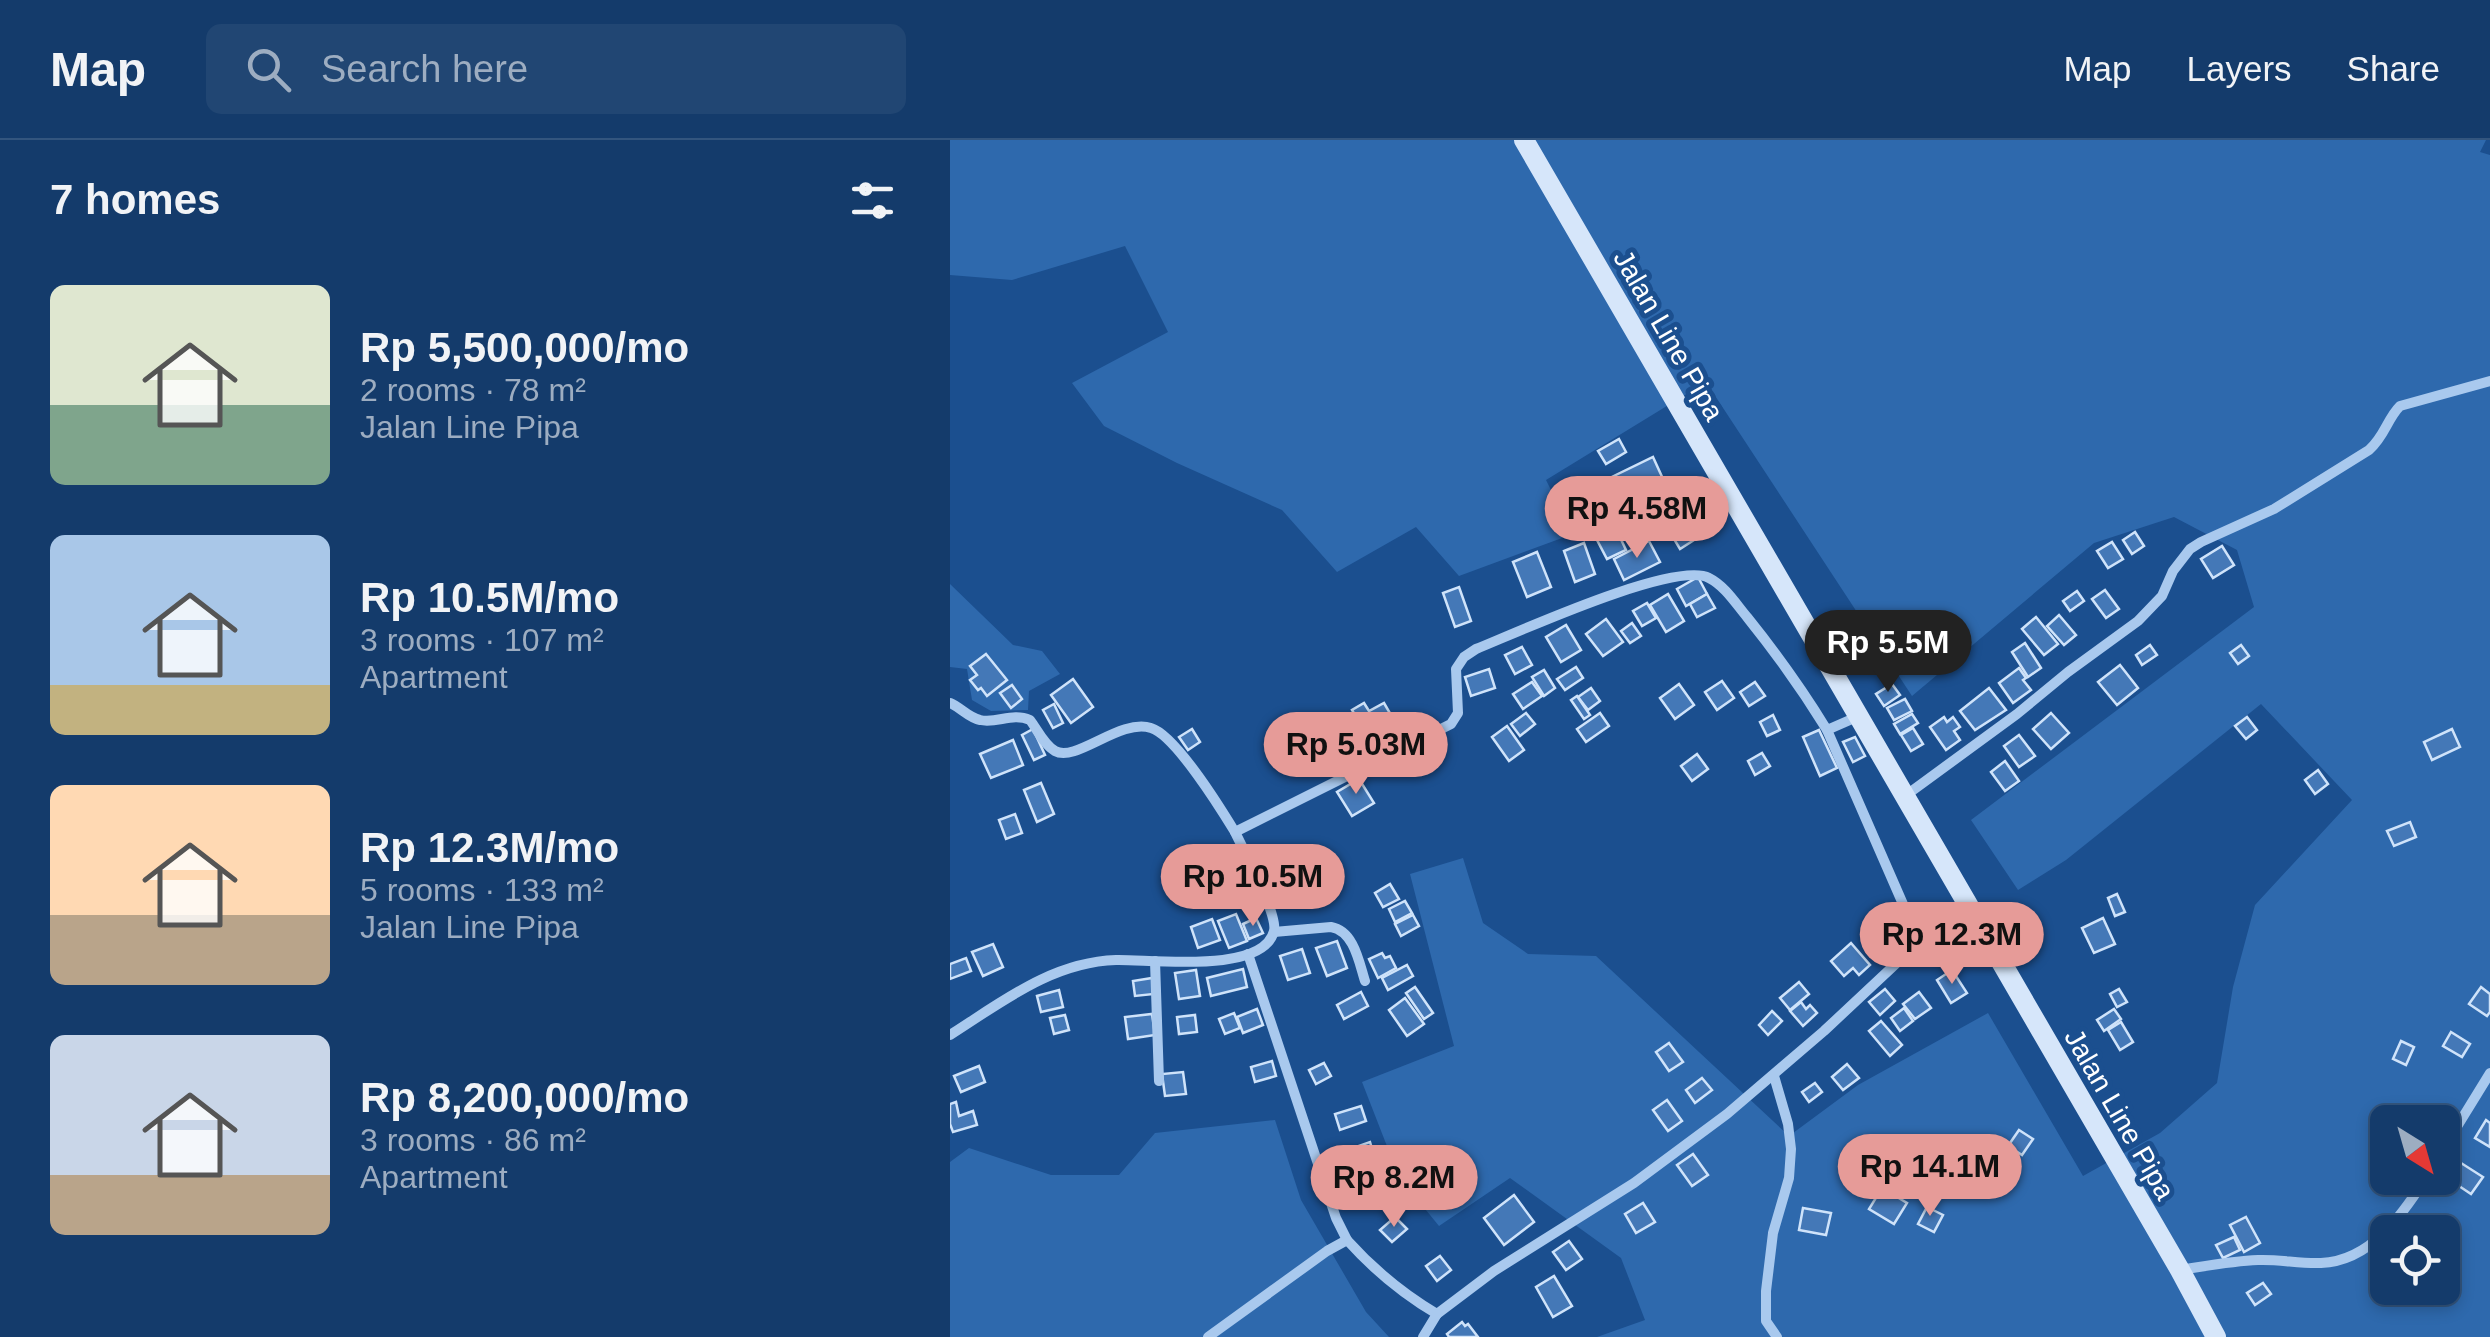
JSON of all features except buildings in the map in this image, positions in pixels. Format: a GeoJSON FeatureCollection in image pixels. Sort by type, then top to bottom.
{"type":"FeatureCollection","features":[{"type":"Feature","properties":{"kind":"main road","name":"Jalan Line Pipa"},"geometry":{"type":"LineString","coordinates":[[1524,140],[2216,1337]]}},
{"type":"Feature","properties":{"kind":"street"},"geometry":{"type":"LineString","coordinates":[[1905,796],[2138,621],[2162,596],[2173,570],[2190,549],[2274,508],[2369,450],[2400,406],[2490,380]]}},
{"type":"Feature","properties":{"kind":"street"},"geometry":{"type":"LineString","coordinates":[[1235,832],[1450,724],[1458,713],[1456,668],[1476,649],[1598,601],[1675,576],[1700,575],[1720,586],[1768,644],[1827,730],[1920,943]]}},
{"type":"Feature","properties":{"kind":"street"},"geometry":{"type":"LineString","coordinates":[[950,703],[983,721],[1015,716],[1030,720],[1050,748],[1060,754],[1126,728],[1155,729],[1178,751],[1235,832],[1274,920],[1274,932],[1264,947],[1248,954],[1214,961],[1099,961],[1055,972],[950,1035]]}},
{"type":"Feature","properties":{"kind":"street"},"geometry":{"type":"LineString","coordinates":[[1827,730],[1860,716]]}},
{"type":"Feature","properties":{"kind":"street"},"geometry":{"type":"LineString","coordinates":[[1422,1337],[1437,1314],[1494,1271],[1662,1164],[1774,1076],[1964,900]]}},
{"type":"Feature","properties":{"kind":"street"},"geometry":{"type":"LineString","coordinates":[[1274,932],[1340,928],[1349,938],[1366,981]]}},
{"type":"Feature","properties":{"kind":"street"},"geometry":{"type":"LineString","coordinates":[[1248,954],[1336,1218],[1347,1240],[1400,1290],[1437,1314]]}},
{"type":"Feature","properties":{"kind":"street"},"geometry":{"type":"LineString","coordinates":[[1155,962],[1159,1081]]}},
{"type":"Feature","properties":{"kind":"street"},"geometry":{"type":"LineString","coordinates":[[2460,1122],[2490,1073]]}},
{"type":"Feature","properties":{"kind":"street"},"geometry":{"type":"LineString","coordinates":[[1774,1076],[1791,1149],[1789,1178],[1773,1233],[1766,1291],[1766,1322],[1777,1337]]}},
{"type":"Feature","properties":{"kind":"street"},"geometry":{"type":"LineString","coordinates":[[2180,1270],[2260,1260],[2320,1263],[2349,1257],[2381,1236],[2413,1195]]}},
{"type":"Feature","properties":{"kind":"street"},"geometry":{"type":"LineString","coordinates":[[1208,1337],[1347,1240]]}},
{"type":"Feature","properties":{"kind":"shaded area"},"geometry":{"type":"Polygon","coordinates":[[[950,140],[2486,140],[2480,152],[2490,155],[2490,1337],[1597,1337],[1645,1320],[1621,1258],[1510,1178],[1439,1226],[1399,1177],[1362,1082],[1454,1046],[1410,874],[1463,858],[1483,923],[1528,954],[1596,956],[1789,1136],[1858,1085],[1988,1013],[2083,1176],[2160,1133],[2217,1083],[2233,987],[2255,905],[2352,800],[2261,704],[2066,860],[2018,890],[1971,820],[2254,607],[2237,550],[2174,517],[2094,543],[1912,696],[1706,382],[1546,480],[1573,534],[1459,576],[1416,527],[1337,572],[1282,510],[1104,426],[1072,383],[1168,332],[1125,246],[1012,280],[950,275],[950,140]]]}},
{"type":"Feature","properties":{"kind":"shaded area"},"geometry":{"type":"Polygon","coordinates":[[[950,584],[1013,645],[1042,651],[1060,674],[1029,691],[1028,710],[991,711],[972,700],[967,669],[950,667],[950,584]]]}},
{"type":"Feature","properties":{"kind":"shaded area"},"geometry":{"type":"Polygon","coordinates":[[[1275,1120],[1301,1200],[1366,1312],[1389,1337],[950,1337],[950,1162],[969,1148],[1051,1175],[1119,1175],[1155,1133],[1275,1120]]]}}]}
